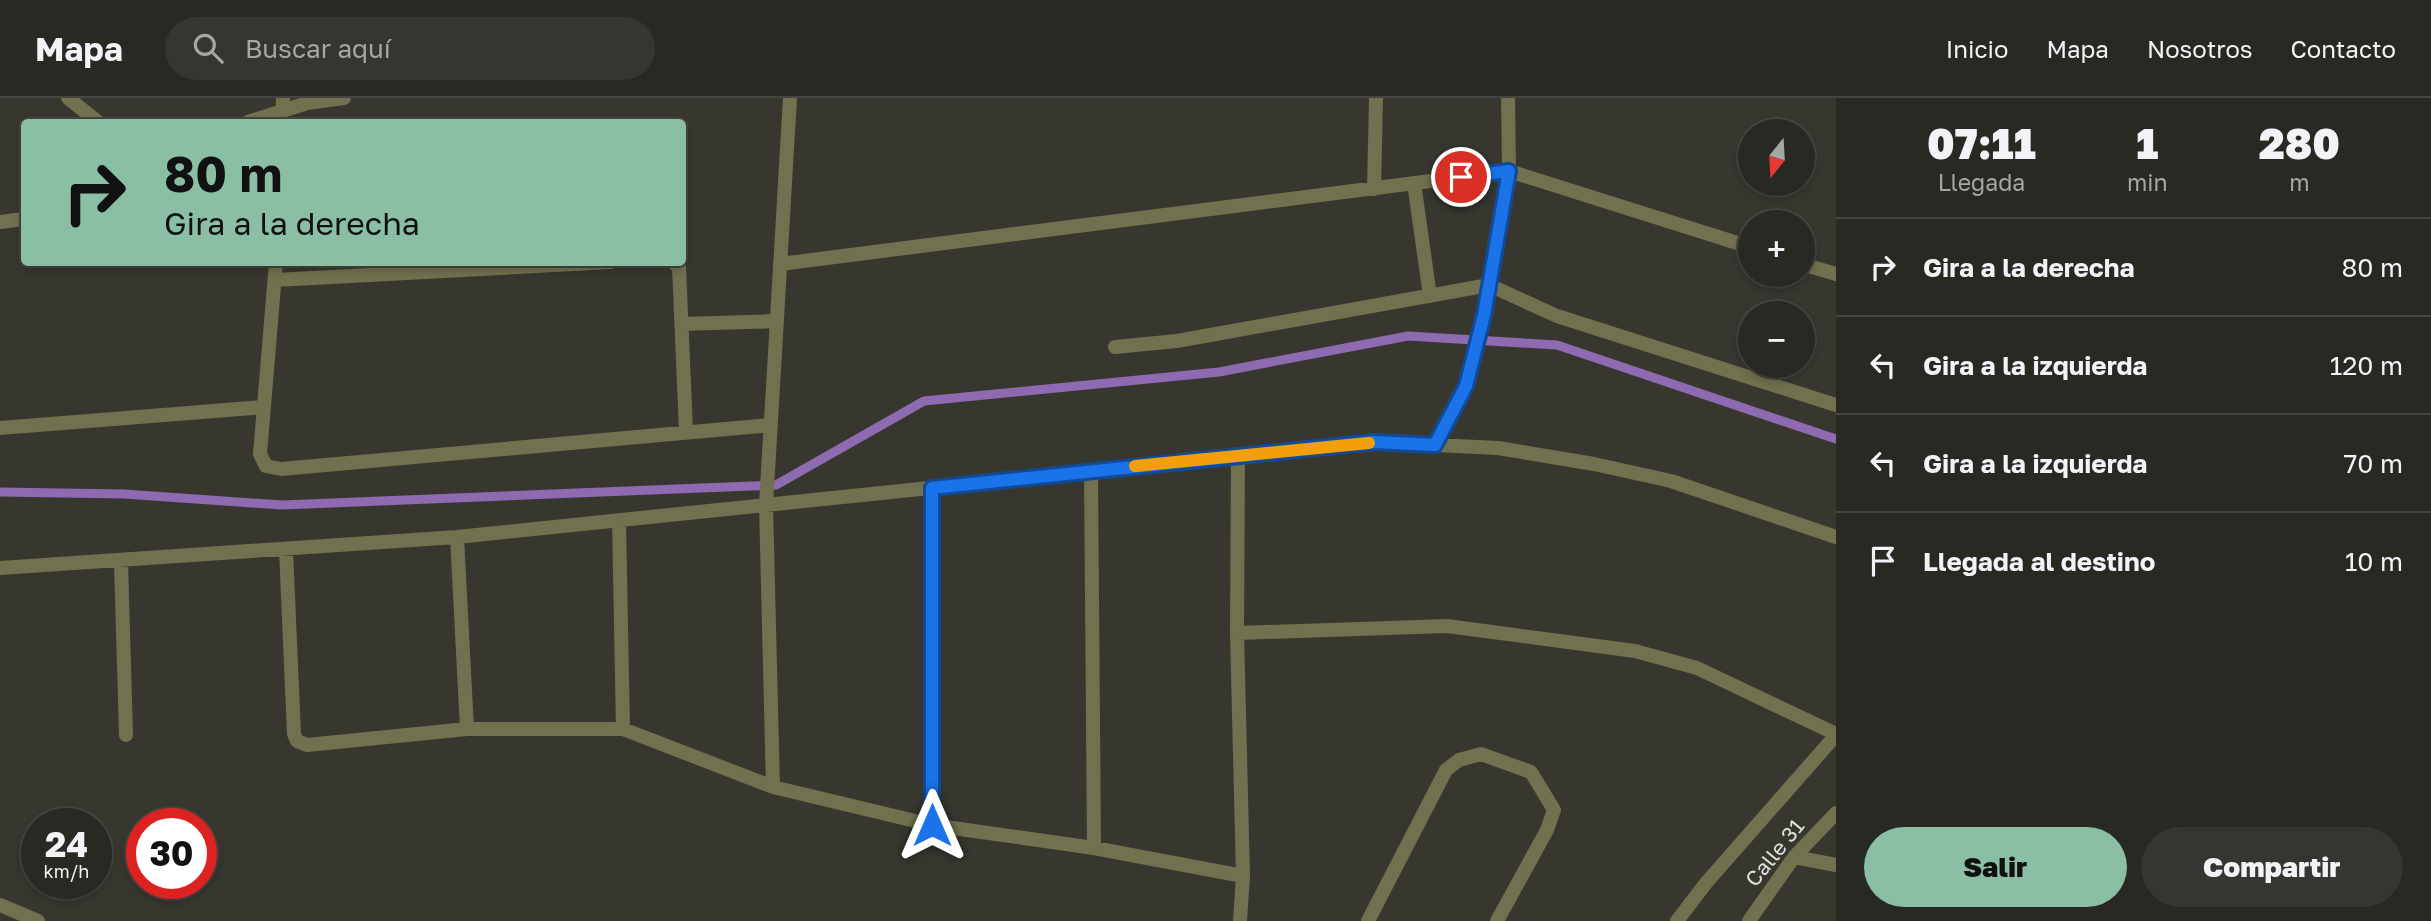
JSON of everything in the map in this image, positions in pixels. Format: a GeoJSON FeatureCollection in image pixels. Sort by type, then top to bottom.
{"type":"FeatureCollection","features":[{"type":"Feature","properties":{"kind":"street"},"geometry":{"type":"LineString","coordinates":[[68,98],[94,119]]}},
{"type":"Feature","properties":{"kind":"street"},"geometry":{"type":"LineString","coordinates":[[257,119],[307,103],[344,98]]}},
{"type":"Feature","properties":{"kind":"street"},"geometry":{"type":"LineString","coordinates":[[773,787],[767,502],[790,98]]}},
{"type":"Feature","properties":{"kind":"street"},"geometry":{"type":"LineString","coordinates":[[1374,189],[1376,98]]}},
{"type":"Feature","properties":{"kind":"street"},"geometry":{"type":"LineString","coordinates":[[1435,445],[1466,386],[1484,315],[1509,171],[1508,98]]}},
{"type":"Feature","properties":{"kind":"street"},"geometry":{"type":"LineString","coordinates":[[780,264],[1509,171],[1738,243]]}},
{"type":"Feature","properties":{"kind":"street"},"geometry":{"type":"LineString","coordinates":[[1414,183],[1430,296]]}},
{"type":"Feature","properties":{"kind":"street"},"geometry":{"type":"LineString","coordinates":[[0,222],[21,219]]}},
{"type":"Feature","properties":{"kind":"street"},"geometry":{"type":"LineString","coordinates":[[276,266],[260,454],[265,466],[281,469],[771,425]]}},
{"type":"Feature","properties":{"kind":"street"},"geometry":{"type":"LineString","coordinates":[[275,280],[536,266]]}},
{"type":"Feature","properties":{"kind":"street"},"geometry":{"type":"LineString","coordinates":[[678,266],[686,431]]}},
{"type":"Feature","properties":{"kind":"street"},"geometry":{"type":"LineString","coordinates":[[1815,268],[1836,274]]}},
{"type":"Feature","properties":{"kind":"street"},"geometry":{"type":"LineString","coordinates":[[1115,347],[1177,341],[1489,285],[1557,316],[1836,405]]}},
{"type":"Feature","properties":{"kind":"street"},"geometry":{"type":"LineString","coordinates":[[681,324],[777,321]]}},
{"type":"Feature","properties":{"kind":"street"},"geometry":{"type":"LineString","coordinates":[[0,428],[264,407]]}},
{"type":"Feature","properties":{"kind":"street"},"geometry":{"type":"LineString","coordinates":[[0,568],[121,562],[457,537],[767,502],[932,488],[1238,454],[1374,442],[1498,448],[1671,481],[1836,537]]}},
{"type":"Feature","properties":{"kind":"street"},"geometry":{"type":"LineString","coordinates":[[1238,454],[1237,633],[1243,876],[1240,921]]}},
{"type":"Feature","properties":{"kind":"street"},"geometry":{"type":"LineString","coordinates":[[1091,471],[1094,848]]}},
{"type":"Feature","properties":{"kind":"street"},"geometry":{"type":"LineString","coordinates":[[932,488],[932,825]]}},
{"type":"Feature","properties":{"kind":"street"},"geometry":{"type":"LineString","coordinates":[[619,520],[623,729]]}},
{"type":"Feature","properties":{"kind":"street"},"geometry":{"type":"LineString","coordinates":[[457,537],[467,729]]}},
{"type":"Feature","properties":{"kind":"street"},"geometry":{"type":"LineString","coordinates":[[286,550],[294,734],[298,741],[307,745],[467,729],[623,729],[773,787],[932,825],[1094,848],[1243,876]]}},
{"type":"Feature","properties":{"kind":"street"},"geometry":{"type":"LineString","coordinates":[[121,562],[126,735]]}},
{"type":"Feature","properties":{"kind":"street"},"geometry":{"type":"LineString","coordinates":[[1237,633],[1447,626],[1635,650],[1697,668],[1836,735],[1706,883],[1677,921]]}},
{"type":"Feature","properties":{"kind":"street"},"geometry":{"type":"LineString","coordinates":[[1368,921],[1446,770],[1459,760],[1481,754],[1531,772],[1553,810],[1547,830],[1497,921]]}},
{"type":"Feature","properties":{"kind":"street","name":"Calle 31"},"geometry":{"type":"LineString","coordinates":[[1749,921],[1794,857],[1836,813]]}},
{"type":"Feature","properties":{"kind":"street"},"geometry":{"type":"LineString","coordinates":[[1794,857],[1836,865]]}},
{"type":"Feature","properties":{"kind":"street"},"geometry":{"type":"LineString","coordinates":[[0,905],[38,921]]}},
{"type":"Feature","properties":{"kind":"waterway"},"geometry":{"type":"LineString","coordinates":[[0,492],[124,494],[282,505],[776,485],[924,401],[1219,372],[1408,336],[1557,345],[1836,439]]}},
{"type":"Feature","properties":{"kind":"slow traffic"},"geometry":{"type":"LineString","coordinates":[[1135,466],[1369,443]]}},
{"type":"Feature","properties":{"kind":"route"},"geometry":{"type":"LineString","coordinates":[[932,825],[932,488],[1238,454],[1374,442],[1435,445],[1466,386],[1484,315],[1509,171],[1461,177]]}}]}
